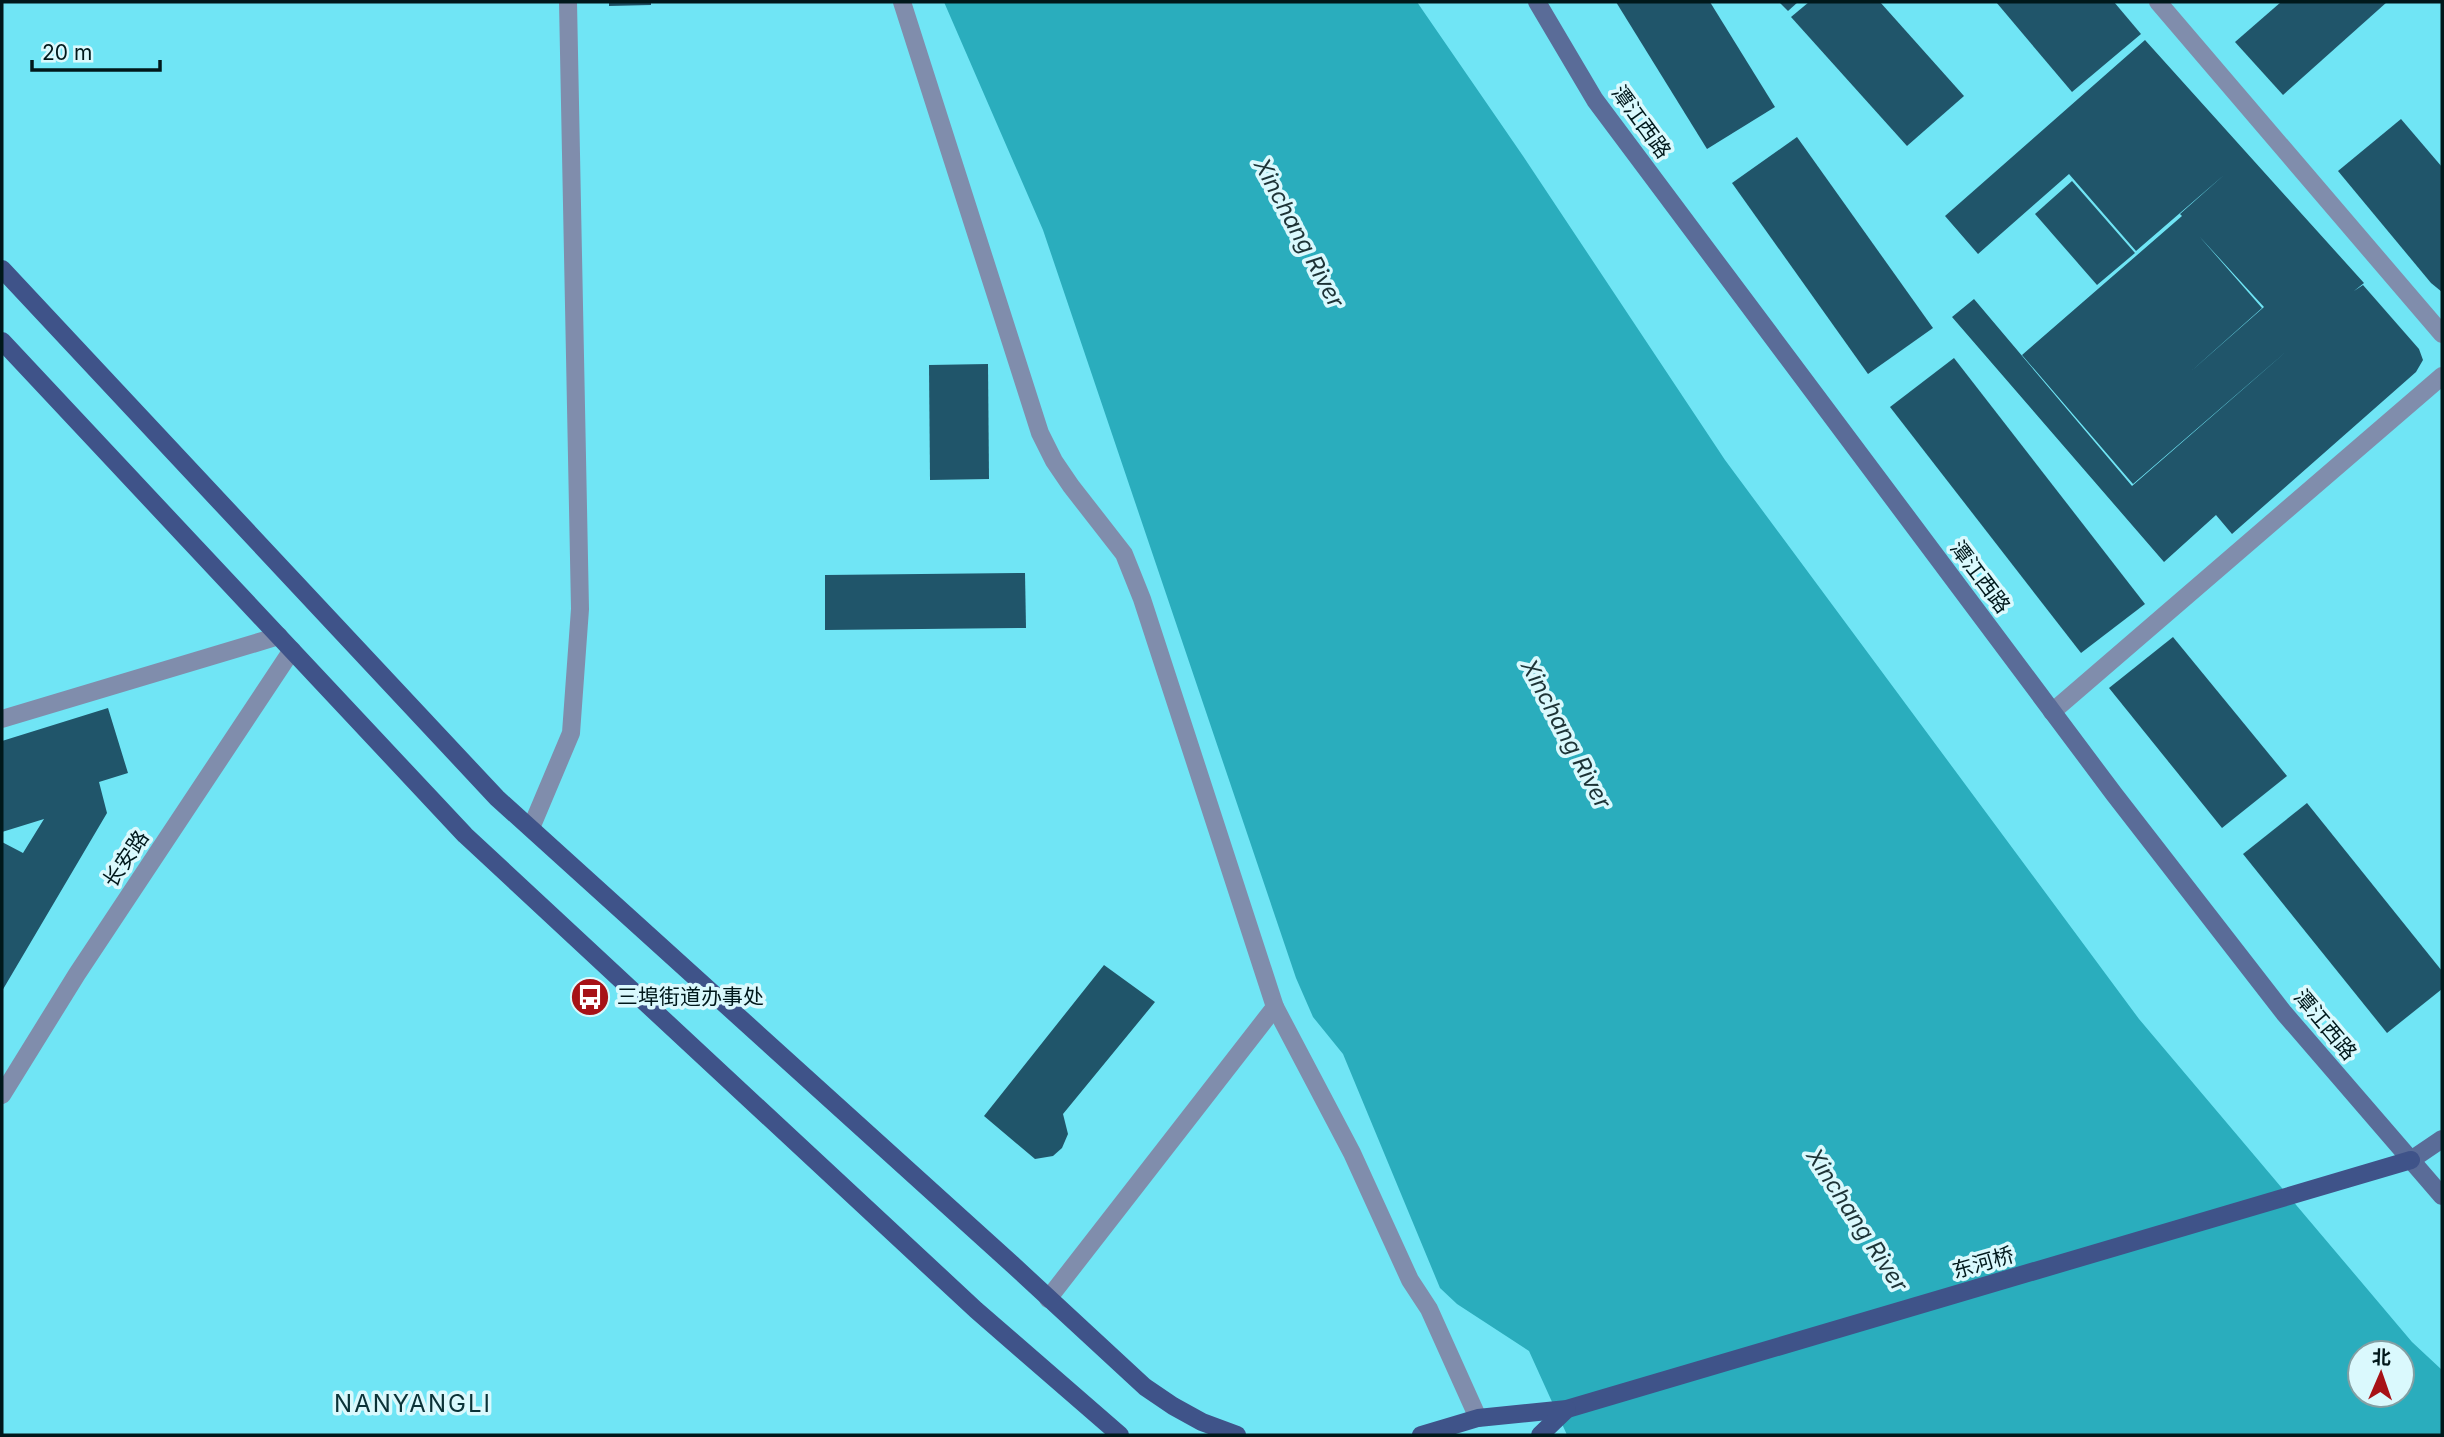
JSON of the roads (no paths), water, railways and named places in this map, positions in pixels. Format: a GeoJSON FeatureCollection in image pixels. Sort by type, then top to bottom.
{"type":"FeatureCollection","features":[{"type":"Feature","properties":{"kind":"main road"},"geometry":{"type":"LineString","coordinates":[[2,269],[497,798],[1145,1387],[1202,1422],[1237,1435]]}},
{"type":"Feature","properties":{"kind":"main road"},"geometry":{"type":"LineString","coordinates":[[2,341],[475,845],[976,1310],[1120,1435]]}},
{"type":"Feature","properties":{"kind":"main road","name":"东河桥"},"geometry":{"type":"LineString","coordinates":[[1567,1409],[2411,1160]]}},
{"type":"Feature","properties":{"kind":"main road"},"geometry":{"type":"LineString","coordinates":[[1421,1435],[1478,1418],[1567,1409]]}},
{"type":"Feature","properties":{"kind":"main road"},"geometry":{"type":"LineString","coordinates":[[1543,1433],[1567,1409]]}},
{"type":"Feature","properties":{"kind":"street"},"geometry":{"type":"LineString","coordinates":[[531,828],[571,733],[580,610],[569,2]]}},
{"type":"Feature","properties":{"kind":"street"},"geometry":{"type":"LineString","coordinates":[[902,2],[1040,433],[1071,486],[1124,554],[1142,599],[1275,1007],[1352,1153],[1410,1280],[1429,1309],[1478,1418]]}},
{"type":"Feature","properties":{"kind":"street","name":"潭江西路"},"geometry":{"type":"LineString","coordinates":[[1537,2],[1595,100],[2052,712],[2284,1013],[2442,1196]]}},
{"type":"Feature","properties":{"kind":"street"},"geometry":{"type":"LineString","coordinates":[[2158,2],[2442,334]]}},
{"type":"Feature","properties":{"kind":"street"},"geometry":{"type":"LineString","coordinates":[[2052,712],[2442,376]]}},
{"type":"Feature","properties":{"kind":"street"},"geometry":{"type":"LineString","coordinates":[[2,719],[279,636]]}},
{"type":"Feature","properties":{"kind":"street","name":"长安路"},"geometry":{"type":"LineString","coordinates":[[2,1095],[77,974],[292,650]]}},
{"type":"Feature","properties":{"kind":"street"},"geometry":{"type":"LineString","coordinates":[[1048,1299],[1275,1007]]}},
{"type":"Feature","properties":{"kind":"street"},"geometry":{"type":"LineString","coordinates":[[2411,1160],[2442,1139]]}},
{"type":"Feature","properties":{"kind":"street"},"geometry":{"type":"LineString","coordinates":[[2411,1160],[2442,1155]]}},
{"type":"Feature","properties":{"kind":"water","name":"Xinchang River"},"geometry":{"type":"Polygon","coordinates":[[[944,2],[1417,2],[1725,460],[2139,1019],[2409,1339],[2346,1339],[2346,1409],[2416,1409],[2416,1346],[2442,1370],[2442,1435],[1567,1435],[1529,1351],[1457,1304],[1440,1288],[1343,1054],[1313,1017],[1296,978],[1043,230],[944,2]]]}},
{"type":"Feature","properties":{"kind":"place","name":"三埠街道办事处"},"geometry":{"type":"Point","coordinates":[590,997]}},
{"type":"Feature","properties":{"kind":"district","name":"NANYANGLI"},"geometry":{"type":"Point","coordinates":[413,1404]}}]}
